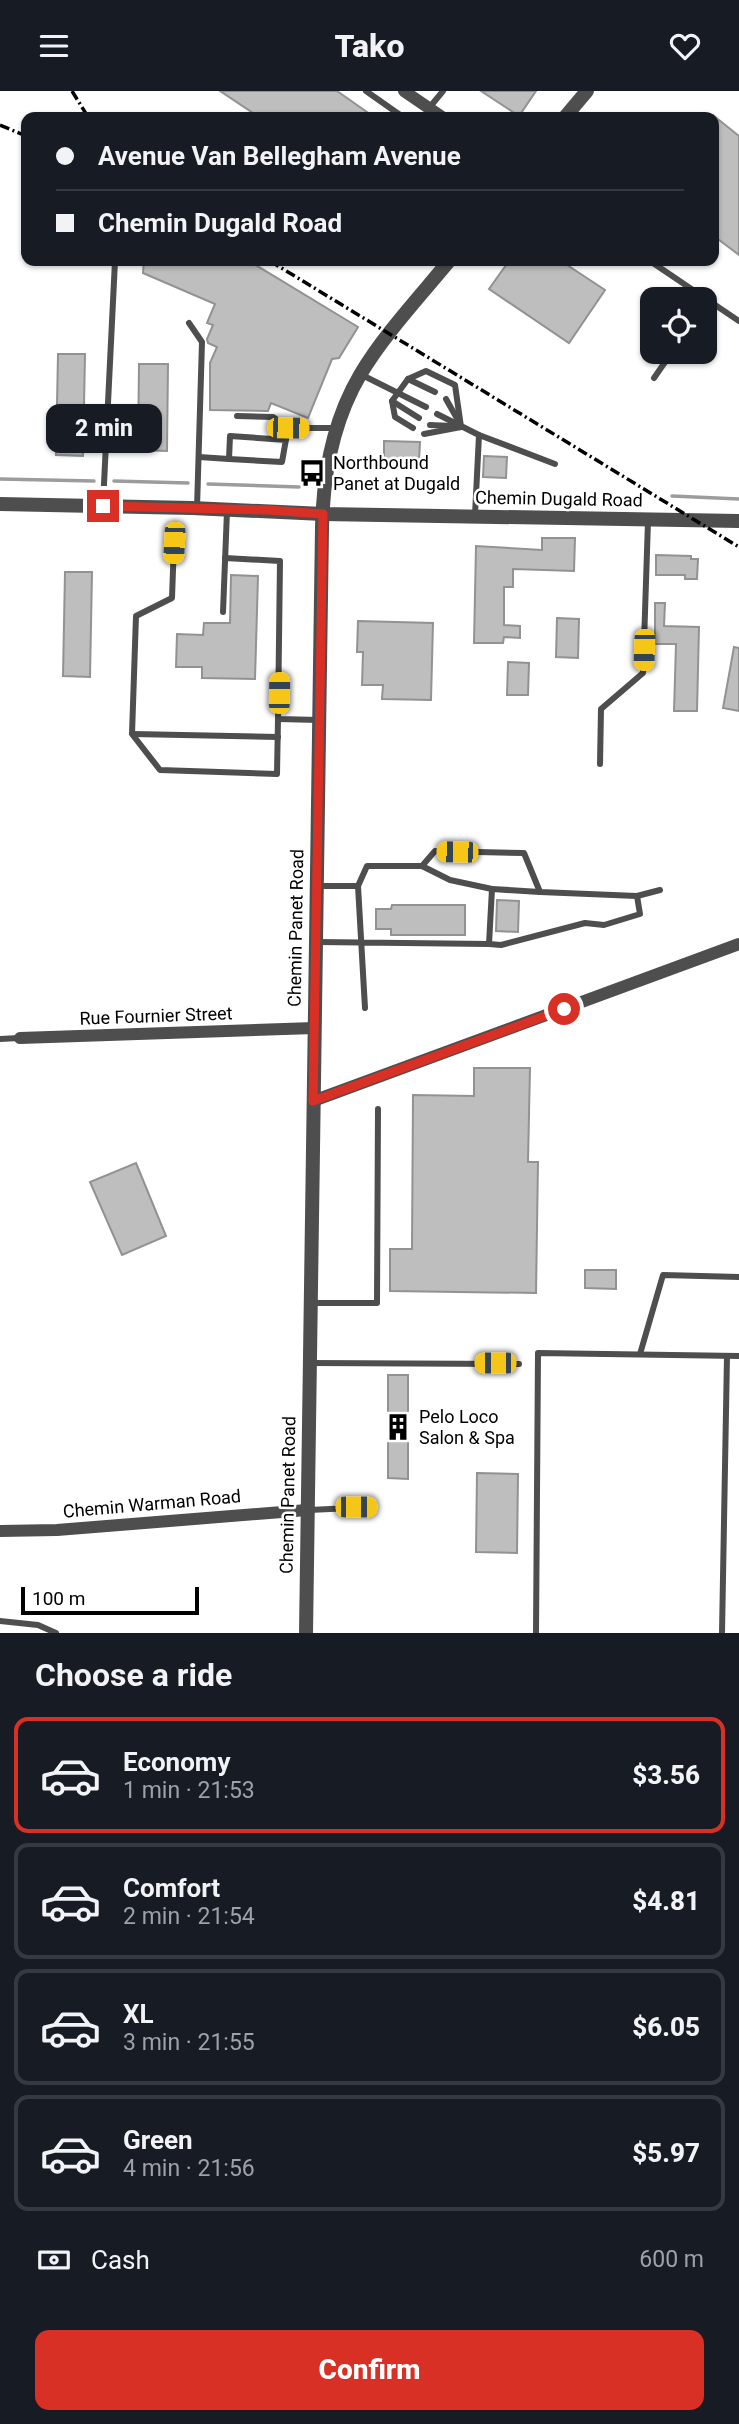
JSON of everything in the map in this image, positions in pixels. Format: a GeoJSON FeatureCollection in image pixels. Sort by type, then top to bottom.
{"type":"FeatureCollection","features":[{"type":"Feature","properties":{"kind":"street"},"geometry":{"type":"LineString","coordinates":[[404,91],[433,112]]}},
{"type":"Feature","properties":{"kind":"street"},"geometry":{"type":"LineString","coordinates":[[569,112],[587,91]]}},
{"type":"Feature","properties":{"kind":"street","name":"Chemin Panet Road"},"geometry":{"type":"LineString","coordinates":[[306,1633],[315,941],[326,471],[337,428],[360,374],[445,266]]}},
{"type":"Feature","properties":{"kind":"street","name":"Chemin Dugald Road"},"geometry":{"type":"LineString","coordinates":[[0,504],[323,514],[739,521]]}},
{"type":"Feature","properties":{"kind":"street"},"geometry":{"type":"LineString","coordinates":[[313,1101],[739,944]]}},
{"type":"Feature","properties":{"kind":"street","name":"Rue Fournier Street"},"geometry":{"type":"LineString","coordinates":[[20,1038],[314,1028]]}},
{"type":"Feature","properties":{"kind":"street","name":"Chemin Warman Road"},"geometry":{"type":"LineString","coordinates":[[0,1531],[57,1530],[307,1510]]}},
{"type":"Feature","properties":{"kind":"lane"},"geometry":{"type":"LineString","coordinates":[[366,91],[396,112]]}},
{"type":"Feature","properties":{"kind":"lane"},"geometry":{"type":"LineString","coordinates":[[438,112],[443,91]]}},
{"type":"Feature","properties":{"kind":"lane"},"geometry":{"type":"LineString","coordinates":[[103,506],[115,266]]}},
{"type":"Feature","properties":{"kind":"lane"},"geometry":{"type":"LineString","coordinates":[[657,266],[686,287]]}},
{"type":"Feature","properties":{"kind":"lane"},"geometry":{"type":"LineString","coordinates":[[717,308],[739,321]]}},
{"type":"Feature","properties":{"kind":"lane"},"geometry":{"type":"LineString","coordinates":[[189,323],[202,342],[197,508]]}},
{"type":"Feature","properties":{"kind":"lane"},"geometry":{"type":"LineString","coordinates":[[654,378],[664,364]]}},
{"type":"Feature","properties":{"kind":"lane"},"geometry":{"type":"LineString","coordinates":[[413,428],[395,417],[392,401],[408,379],[426,371],[455,385],[461,427]]}},
{"type":"Feature","properties":{"kind":"lane"},"geometry":{"type":"LineString","coordinates":[[360,374],[426,407]]}},
{"type":"Feature","properties":{"kind":"lane"},"geometry":{"type":"LineString","coordinates":[[408,379],[435,392]]}},
{"type":"Feature","properties":{"kind":"lane"},"geometry":{"type":"LineString","coordinates":[[446,399],[461,427]]}},
{"type":"Feature","properties":{"kind":"lane"},"geometry":{"type":"LineString","coordinates":[[392,401],[419,418]]}},
{"type":"Feature","properties":{"kind":"lane"},"geometry":{"type":"LineString","coordinates":[[437,414],[479,435],[555,464]]}},
{"type":"Feature","properties":{"kind":"lane"},"geometry":{"type":"LineString","coordinates":[[237,416],[273,417],[288,428],[337,428]]}},
{"type":"Feature","properties":{"kind":"lane"},"geometry":{"type":"LineString","coordinates":[[430,425],[461,427]]}},
{"type":"Feature","properties":{"kind":"lane"},"geometry":{"type":"LineString","coordinates":[[424,434],[461,427]]}},
{"type":"Feature","properties":{"kind":"lane"},"geometry":{"type":"LineString","coordinates":[[199,457],[282,462],[288,428]]}},
{"type":"Feature","properties":{"kind":"lane"},"geometry":{"type":"LineString","coordinates":[[475,517],[479,435]]}},
{"type":"Feature","properties":{"kind":"lane"},"geometry":{"type":"LineString","coordinates":[[229,459],[230,436],[286,440]]}},
{"type":"Feature","properties":{"kind":"lane"},"geometry":{"type":"LineString","coordinates":[[223,612],[227,509]]}},
{"type":"Feature","properties":{"kind":"lane"},"geometry":{"type":"LineString","coordinates":[[600,764],[600,709],[643,673],[648,519]]}},
{"type":"Feature","properties":{"kind":"lane"},"geometry":{"type":"LineString","coordinates":[[174,543],[172,597],[136,616],[132,734],[160,769],[277,774],[280,561],[225,558]]}},
{"type":"Feature","properties":{"kind":"lane"},"geometry":{"type":"LineString","coordinates":[[278,719],[319,720]]}},
{"type":"Feature","properties":{"kind":"lane"},"geometry":{"type":"LineString","coordinates":[[132,734],[278,737]]}},
{"type":"Feature","properties":{"kind":"lane"},"geometry":{"type":"LineString","coordinates":[[422,866],[435,852],[524,853],[540,892]]}},
{"type":"Feature","properties":{"kind":"lane"},"geometry":{"type":"LineString","coordinates":[[365,1008],[358,886],[367,866],[422,866],[450,880],[492,889],[637,896],[660,890]]}},
{"type":"Feature","properties":{"kind":"lane"},"geometry":{"type":"LineString","coordinates":[[316,886],[358,886]]}},
{"type":"Feature","properties":{"kind":"lane"},"geometry":{"type":"LineString","coordinates":[[489,944],[492,889]]}},
{"type":"Feature","properties":{"kind":"lane"},"geometry":{"type":"LineString","coordinates":[[315,941],[502,945],[585,923],[604,925],[640,914],[637,896]]}},
{"type":"Feature","properties":{"kind":"lane","name":"Rue Fournier Street"},"geometry":{"type":"LineString","coordinates":[[0,1039],[20,1038]]}},
{"type":"Feature","properties":{"kind":"lane"},"geometry":{"type":"LineString","coordinates":[[310,1303],[377,1303],[379,1109]]}},
{"type":"Feature","properties":{"kind":"lane"},"geometry":{"type":"LineString","coordinates":[[640,1354],[663,1275],[739,1277]]}},
{"type":"Feature","properties":{"kind":"lane"},"geometry":{"type":"LineString","coordinates":[[536,1633],[538,1353],[739,1356]]}},
{"type":"Feature","properties":{"kind":"lane"},"geometry":{"type":"LineString","coordinates":[[722,1633],[727,1356]]}},
{"type":"Feature","properties":{"kind":"lane"},"geometry":{"type":"LineString","coordinates":[[309,1363],[519,1364]]}},
{"type":"Feature","properties":{"kind":"lane"},"geometry":{"type":"LineString","coordinates":[[307,1510],[373,1507]]}},
{"type":"Feature","properties":{"kind":"lane"},"geometry":{"type":"LineString","coordinates":[[0,1621],[38,1625],[55,1633]]}},
{"type":"Feature","properties":{"kind":"building"},"geometry":{"type":"Polygon","coordinates":[[[220,91],[337,91],[367,112],[252,112],[220,91]]]}},
{"type":"Feature","properties":{"kind":"building"},"geometry":{"type":"Polygon","coordinates":[[[481,91],[536,91],[522,112],[513,112],[481,91]]]}},
{"type":"Feature","properties":{"kind":"building"},"geometry":{"type":"Polygon","coordinates":[[[719,120],[739,136],[739,255],[719,240],[719,120]]]}},
{"type":"Feature","properties":{"kind":"building"},"geometry":{"type":"Polygon","coordinates":[[[144,266],[257,266],[358,327],[339,358],[332,359],[308,418],[271,403],[268,411],[210,410],[210,363],[217,347],[208,343],[213,325],[207,323],[215,304],[143,273],[144,266]]]}},
{"type":"Feature","properties":{"kind":"building"},"geometry":{"type":"Polygon","coordinates":[[[505,266],[569,266],[605,290],[569,343],[489,289],[505,266]]]}},
{"type":"Feature","properties":{"kind":"building"},"geometry":{"type":"Polygon","coordinates":[[[58,354],[85,354],[83,456],[56,455],[58,354]]]}},
{"type":"Feature","properties":{"kind":"building"},"geometry":{"type":"Polygon","coordinates":[[[139,364],[168,364],[167,451],[138,450],[139,364]]]}},
{"type":"Feature","properties":{"kind":"building"},"geometry":{"type":"Polygon","coordinates":[[[384,441],[420,442],[419,462],[384,461],[384,441]]]}},
{"type":"Feature","properties":{"kind":"building"},"geometry":{"type":"Polygon","coordinates":[[[484,456],[507,457],[506,478],[483,477],[484,456]]]}},
{"type":"Feature","properties":{"kind":"building"},"geometry":{"type":"Polygon","coordinates":[[[542,538],[575,538],[574,571],[513,569],[513,587],[504,587],[504,625],[520,626],[520,638],[504,637],[503,643],[474,643],[476,546],[542,550],[542,538]]]}},
{"type":"Feature","properties":{"kind":"building"},"geometry":{"type":"Polygon","coordinates":[[[656,555],[691,556],[691,559],[698,559],[697,579],[685,579],[685,575],[656,575],[656,555]]]}},
{"type":"Feature","properties":{"kind":"building"},"geometry":{"type":"Polygon","coordinates":[[[65,572],[92,572],[90,677],[63,676],[65,572]]]}},
{"type":"Feature","properties":{"kind":"building"},"geometry":{"type":"Polygon","coordinates":[[[231,575],[258,576],[255,679],[202,678],[202,667],[176,667],[177,634],[203,635],[204,623],[230,623],[231,575]]]}},
{"type":"Feature","properties":{"kind":"building"},"geometry":{"type":"Polygon","coordinates":[[[655,603],[665,603],[664,626],[699,627],[697,711],[674,711],[676,644],[655,644],[655,603]]]}},
{"type":"Feature","properties":{"kind":"building"},"geometry":{"type":"Polygon","coordinates":[[[557,618],[579,619],[578,658],[556,657],[557,618]]]}},
{"type":"Feature","properties":{"kind":"building"},"geometry":{"type":"Polygon","coordinates":[[[358,621],[433,623],[431,700],[382,699],[383,685],[362,685],[363,652],[357,652],[358,621]]]}},
{"type":"Feature","properties":{"kind":"building"},"geometry":{"type":"Polygon","coordinates":[[[734,647],[739,648],[739,711],[723,708],[734,647]]]}},
{"type":"Feature","properties":{"kind":"building"},"geometry":{"type":"Polygon","coordinates":[[[508,662],[529,663],[528,695],[507,695],[508,662]]]}},
{"type":"Feature","properties":{"kind":"building"},"geometry":{"type":"Polygon","coordinates":[[[497,900],[519,901],[518,932],[496,931],[497,900]]]}},
{"type":"Feature","properties":{"kind":"building"},"geometry":{"type":"Polygon","coordinates":[[[392,905],[465,905],[465,935],[391,935],[391,929],[376,929],[376,909],[391,909],[392,905]]]}},
{"type":"Feature","properties":{"kind":"building"},"geometry":{"type":"Polygon","coordinates":[[[474,1068],[530,1068],[528,1162],[538,1162],[536,1293],[390,1291],[390,1249],[412,1249],[413,1095],[474,1096],[474,1068]]]}},
{"type":"Feature","properties":{"kind":"building"},"geometry":{"type":"Polygon","coordinates":[[[136,1163],[166,1236],[122,1255],[90,1182],[136,1163]]]}},
{"type":"Feature","properties":{"kind":"building"},"geometry":{"type":"Polygon","coordinates":[[[585,1270],[616,1270],[616,1289],[585,1288],[585,1270]]]}},
{"type":"Feature","properties":{"kind":"building","name":"Pelo Loco Salon & Spa"},"geometry":{"type":"Polygon","coordinates":[[[388,1375],[408,1375],[408,1479],[388,1478],[388,1375]]]}},
{"type":"Feature","properties":{"kind":"building"},"geometry":{"type":"Polygon","coordinates":[[[477,1473],[518,1474],[517,1553],[476,1552],[477,1473]]]}},
{"type":"Feature","properties":{"kind":"waterway"},"geometry":{"type":"LineString","coordinates":[[0,479],[94,481]]}},
{"type":"Feature","properties":{"kind":"waterway"},"geometry":{"type":"LineString","coordinates":[[114,481],[188,483]]}},
{"type":"Feature","properties":{"kind":"waterway"},"geometry":{"type":"LineString","coordinates":[[208,484],[299,487]]}},
{"type":"Feature","properties":{"kind":"waterway"},"geometry":{"type":"LineString","coordinates":[[672,496],[739,499]]}},
{"type":"Feature","properties":{"kind":"railway"},"geometry":{"type":"LineString","coordinates":[[72,91],[85,112]]}},
{"type":"Feature","properties":{"kind":"railway"},"geometry":{"type":"LineString","coordinates":[[0,125],[21,134]]}},
{"type":"Feature","properties":{"kind":"railway"},"geometry":{"type":"LineString","coordinates":[[278,266],[739,547]]}},
{"type":"Feature","properties":{"kind":"place","name":"Northbound Panet at Dugald"},"geometry":{"type":"Point","coordinates":[312,473]}},
{"type":"Feature","properties":{"kind":"place","name":"Pelo Loco Salon & Spa"},"geometry":{"type":"Point","coordinates":[398,1427]}},
{"type":"Feature","properties":{"kind":"route"},"geometry":{"type":"LineString","coordinates":[[103,506],[323,514],[313,1101],[564,1009]]}}]}
